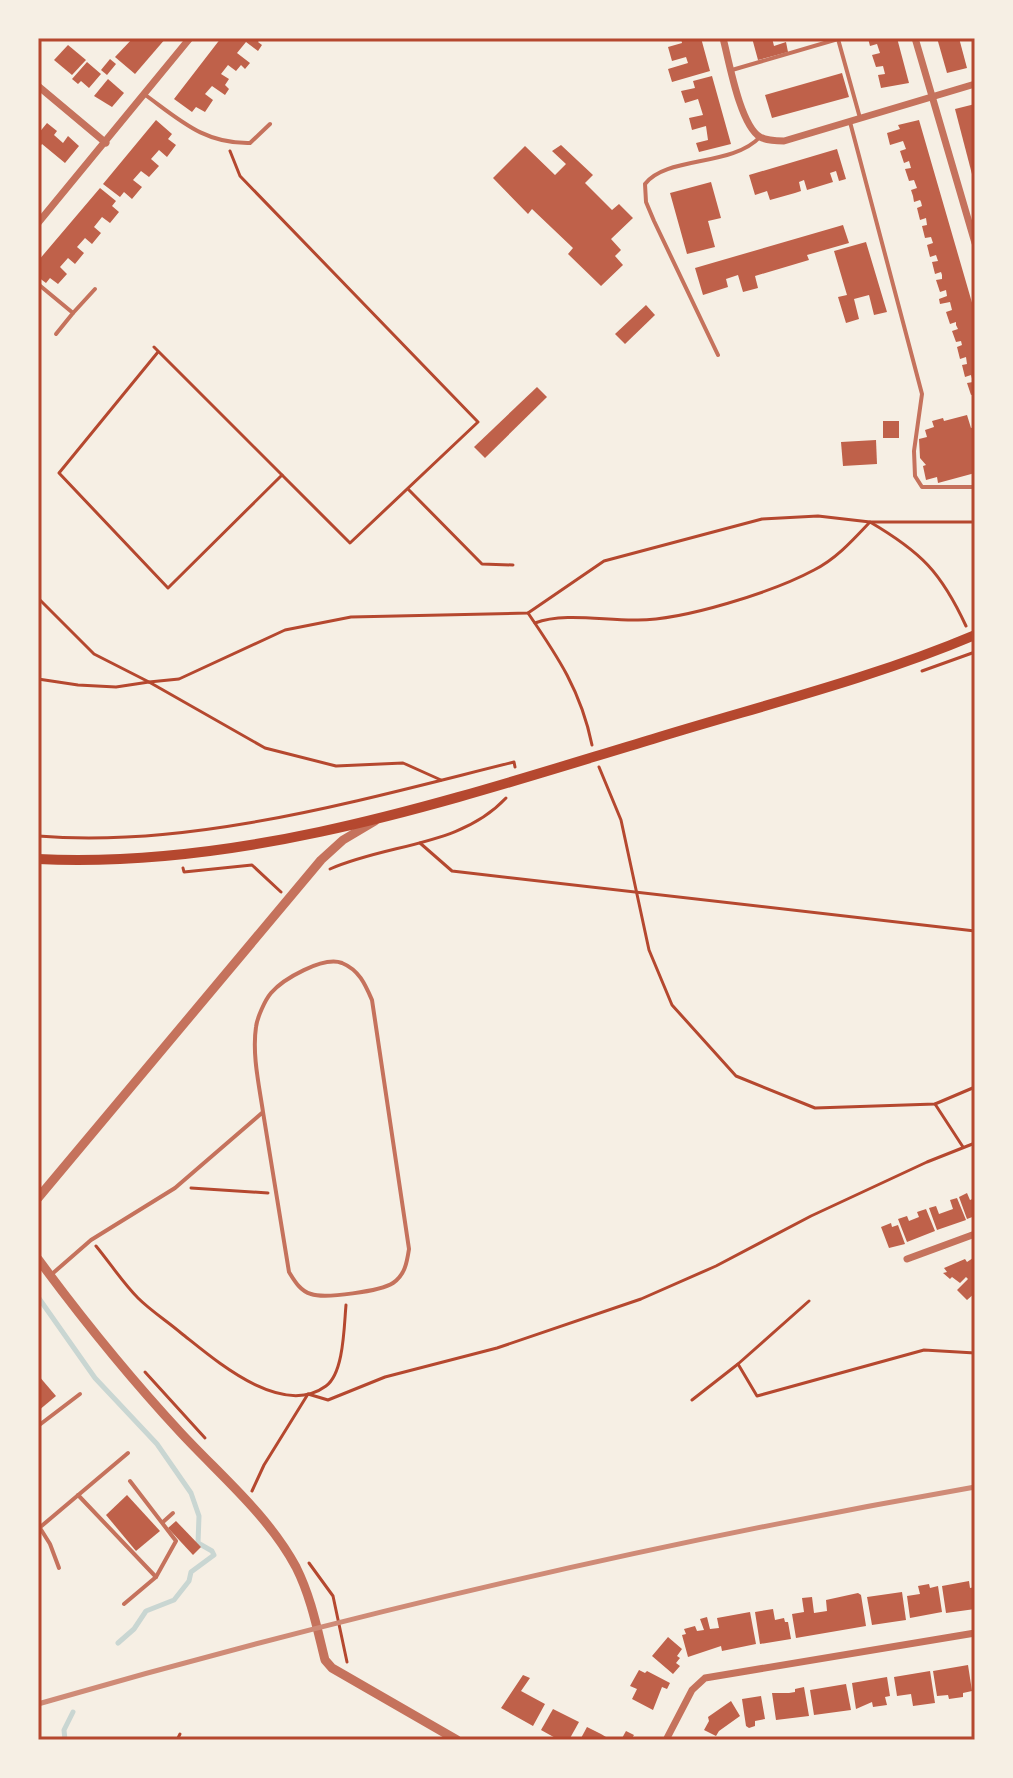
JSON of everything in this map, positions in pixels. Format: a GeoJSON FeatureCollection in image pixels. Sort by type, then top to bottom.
{"type":"FeatureCollection","features":[{"type":"Feature","properties":{"kind":"main road"},"geometry":{"type":"LineString","coordinates":[[38,859],[120,859],[182,854],[254,844],[381,818],[893,666],[973,636]]}},
{"type":"Feature","properties":{"kind":"street"},"geometry":{"type":"LineString","coordinates":[[38,223],[190,38]]}},
{"type":"Feature","properties":{"kind":"street"},"geometry":{"type":"LineString","coordinates":[[723,38],[745,116],[753,132],[767,140],[784,141],[975,84]]}},
{"type":"Feature","properties":{"kind":"street"},"geometry":{"type":"LineString","coordinates":[[915,38],[975,243]]}},
{"type":"Feature","properties":{"kind":"street"},"geometry":{"type":"LineString","coordinates":[[38,86],[106,143]]}},
{"type":"Feature","properties":{"kind":"street"},"geometry":{"type":"LineString","coordinates":[[38,1198],[332,850],[381,818]]}},
{"type":"Feature","properties":{"kind":"street"},"geometry":{"type":"LineString","coordinates":[[907,1259],[975,1234]]}},
{"type":"Feature","properties":{"kind":"street"},"geometry":{"type":"LineString","coordinates":[[38,1259],[110,1354],[248,1502],[284,1549],[309,1595],[325,1660],[352,1682],[456,1740]]}},
{"type":"Feature","properties":{"kind":"street"},"geometry":{"type":"LineString","coordinates":[[38,1266],[50,1275]]}},
{"type":"Feature","properties":{"kind":"street"},"geometry":{"type":"LineString","coordinates":[[666,1740],[692,1690],[705,1678],[975,1633]]}},
{"type":"Feature","properties":{"kind":"lane"},"geometry":{"type":"LineString","coordinates":[[732,70],[838,38],[860,118]]}},
{"type":"Feature","properties":{"kind":"lane"},"geometry":{"type":"LineString","coordinates":[[144,94],[203,135],[227,144],[250,143],[270,124]]}},
{"type":"Feature","properties":{"kind":"lane"},"geometry":{"type":"LineString","coordinates":[[850,121],[922,394],[914,451],[915,476],[922,487],[975,487]]}},
{"type":"Feature","properties":{"kind":"lane"},"geometry":{"type":"LineString","coordinates":[[718,355],[654,221],[646,202],[645,184],[657,173],[741,151],[760,137]]}},
{"type":"Feature","properties":{"kind":"lane"},"geometry":{"type":"LineString","coordinates":[[38,284],[73,313]]}},
{"type":"Feature","properties":{"kind":"lane"},"geometry":{"type":"LineString","coordinates":[[56,334],[95,289]]}},
{"type":"Feature","properties":{"kind":"lane"},"geometry":{"type":"LineString","coordinates":[[338,961],[361,977],[372,1000],[409,1249],[406,1269],[393,1283],[347,1293],[311,1295],[297,1286],[289,1272],[275,1193],[258,1077],[256,1025],[270,994],[289,978],[325,962],[338,961]]}},
{"type":"Feature","properties":{"kind":"lane"},"geometry":{"type":"LineString","coordinates":[[50,1275],[91,1240],[175,1188],[263,1112]]}},
{"type":"Feature","properties":{"kind":"lane"},"geometry":{"type":"LineString","coordinates":[[38,1426],[80,1394]]}},
{"type":"Feature","properties":{"kind":"lane"},"geometry":{"type":"LineString","coordinates":[[59,1568],[50,1544],[38,1528],[128,1453]]}},
{"type":"Feature","properties":{"kind":"lane"},"geometry":{"type":"LineString","coordinates":[[124,1604],[156,1577],[176,1541],[130,1481]]}},
{"type":"Feature","properties":{"kind":"lane"},"geometry":{"type":"LineString","coordinates":[[78,1495],[156,1577]]}},
{"type":"Feature","properties":{"kind":"lane"},"geometry":{"type":"LineString","coordinates":[[163,1522],[173,1513]]}},
{"type":"Feature","properties":{"kind":"path"},"geometry":{"type":"LineString","coordinates":[[154,347],[350,543],[478,422],[240,176],[227,144]]}},
{"type":"Feature","properties":{"kind":"path"},"geometry":{"type":"LineString","coordinates":[[159,351],[59,473],[168,588],[282,475]]}},
{"type":"Feature","properties":{"kind":"path"},"geometry":{"type":"LineString","coordinates":[[408,489],[482,564],[513,565]]}},
{"type":"Feature","properties":{"kind":"path"},"geometry":{"type":"LineString","coordinates":[[38,679],[116,687],[179,679],[285,630],[351,617],[528,613],[604,561],[762,519],[818,516],[870,522],[975,522]]}},
{"type":"Feature","properties":{"kind":"path"},"geometry":{"type":"LineString","coordinates":[[535,623],[565,618],[643,620],[680,615],[751,596],[815,570],[844,549],[870,522]]}},
{"type":"Feature","properties":{"kind":"path"},"geometry":{"type":"LineString","coordinates":[[870,522],[901,541],[935,571],[973,636]]}},
{"type":"Feature","properties":{"kind":"path"},"geometry":{"type":"LineString","coordinates":[[38,598],[94,654],[265,748],[336,766],[403,763],[441,780]]}},
{"type":"Feature","properties":{"kind":"path"},"geometry":{"type":"LineString","coordinates":[[528,613],[559,658],[585,710],[595,756],[621,820],[649,950],[672,1005],[736,1076],[815,1108],[935,1104],[975,1087]]}},
{"type":"Feature","properties":{"kind":"path"},"geometry":{"type":"LineString","coordinates":[[915,673],[975,652]]}},
{"type":"Feature","properties":{"kind":"path"},"geometry":{"type":"LineString","coordinates":[[38,836],[58,838],[179,832],[250,822],[514,762],[519,779]]}},
{"type":"Feature","properties":{"kind":"path"},"geometry":{"type":"LineString","coordinates":[[325,872],[451,834],[475,823],[510,794]]}},
{"type":"Feature","properties":{"kind":"path"},"geometry":{"type":"LineString","coordinates":[[179,832],[184,872],[252,865],[288,899]]}},
{"type":"Feature","properties":{"kind":"path"},"geometry":{"type":"LineString","coordinates":[[420,843],[452,871],[975,931]]}},
{"type":"Feature","properties":{"kind":"path"},"geometry":{"type":"LineString","coordinates":[[935,1104],[963,1147]]}},
{"type":"Feature","properties":{"kind":"path"},"geometry":{"type":"LineString","coordinates":[[91,1240],[138,1298],[228,1371],[257,1386],[285,1395],[308,1394],[328,1400],[385,1377],[497,1348],[641,1299],[716,1266],[824,1210],[975,1143]]}},
{"type":"Feature","properties":{"kind":"path"},"geometry":{"type":"LineString","coordinates":[[175,1188],[275,1193]]}},
{"type":"Feature","properties":{"kind":"path"},"geometry":{"type":"LineString","coordinates":[[248,1502],[264,1465],[308,1394],[327,1386],[337,1370],[347,1293]]}},
{"type":"Feature","properties":{"kind":"path"},"geometry":{"type":"LineString","coordinates":[[692,1400],[809,1301]]}},
{"type":"Feature","properties":{"kind":"path"},"geometry":{"type":"LineString","coordinates":[[738,1364],[757,1396],[924,1350],[975,1353]]}},
{"type":"Feature","properties":{"kind":"path"},"geometry":{"type":"LineString","coordinates":[[139,1364],[207,1440]]}},
{"type":"Feature","properties":{"kind":"path"},"geometry":{"type":"LineString","coordinates":[[244,1480],[253,1490]]}},
{"type":"Feature","properties":{"kind":"path"},"geometry":{"type":"LineString","coordinates":[[306,1560],[333,1596],[346,1650]]}},
{"type":"Feature","properties":{"kind":"path"},"geometry":{"type":"LineString","coordinates":[[177,1740],[180,1734]]}},
{"type":"Feature","properties":{"kind":"building"},"geometry":{"type":"Polygon","coordinates":[[[133,38],[166,38],[135,74],[115,57],[133,38]]]}},
{"type":"Feature","properties":{"kind":"building"},"geometry":{"type":"Polygon","coordinates":[[[221,38],[261,38],[258,42],[262,45],[258,51],[246,42],[237,53],[250,63],[245,69],[241,65],[236,71],[228,65],[221,74],[229,79],[225,85],[229,89],[225,95],[212,86],[205,94],[213,100],[205,112],[196,107],[192,112],[174,99],[221,38]]]}},
{"type":"Feature","properties":{"kind":"building"},"geometry":{"type":"Polygon","coordinates":[[[681,38],[701,38],[710,71],[672,82],[668,69],[688,63],[686,57],[672,61],[668,47],[682,43],[681,38]]]}},
{"type":"Feature","properties":{"kind":"building"},"geometry":{"type":"Polygon","coordinates":[[[752,38],[772,38],[774,46],[786,42],[788,52],[758,60],[752,38]]]}},
{"type":"Feature","properties":{"kind":"building"},"geometry":{"type":"Polygon","coordinates":[[[868,38],[897,38],[909,83],[881,88],[878,75],[885,74],[883,66],[876,67],[872,55],[880,53],[877,44],[870,46],[868,38]]]}},
{"type":"Feature","properties":{"kind":"building"},"geometry":{"type":"Polygon","coordinates":[[[937,38],[959,38],[967,68],[947,73],[937,38]]]}},
{"type":"Feature","properties":{"kind":"building"},"geometry":{"type":"Polygon","coordinates":[[[68,45],[86,60],[72,75],[54,60],[68,45]]]}},
{"type":"Feature","properties":{"kind":"building"},"geometry":{"type":"Polygon","coordinates":[[[110,59],[116,64],[107,75],[101,70],[110,59]]]}},
{"type":"Feature","properties":{"kind":"building"},"geometry":{"type":"Polygon","coordinates":[[[87,62],[101,74],[89,88],[81,81],[78,84],[72,79],[87,62]]]}},
{"type":"Feature","properties":{"kind":"building"},"geometry":{"type":"Polygon","coordinates":[[[842,73],[849,97],[772,118],[765,95],[842,73]]]}},
{"type":"Feature","properties":{"kind":"building"},"geometry":{"type":"Polygon","coordinates":[[[712,76],[731,144],[699,152],[696,143],[708,140],[706,126],[692,130],[689,118],[703,115],[698,99],[685,103],[681,91],[695,88],[693,81],[712,76]]]}},
{"type":"Feature","properties":{"kind":"building"},"geometry":{"type":"Polygon","coordinates":[[[108,79],[124,93],[112,107],[94,96],[108,79]]]}},
{"type":"Feature","properties":{"kind":"building"},"geometry":{"type":"Polygon","coordinates":[[[975,104],[975,182],[974,182],[955,109],[975,104]]]}},
{"type":"Feature","properties":{"kind":"building"},"geometry":{"type":"Polygon","coordinates":[[[156,120],[172,134],[168,139],[176,145],[167,157],[159,150],[151,159],[159,166],[149,177],[141,171],[133,180],[142,187],[132,199],[124,192],[120,197],[103,184],[156,120]]]}},
{"type":"Feature","properties":{"kind":"building"},"geometry":{"type":"Polygon","coordinates":[[[919,120],[975,313],[975,394],[971,395],[967,383],[973,382],[971,375],[965,377],[962,365],[967,364],[966,357],[960,359],[957,347],[962,345],[961,341],[956,342],[952,331],[958,329],[956,322],[950,324],[946,312],[952,310],[950,302],[940,304],[939,299],[947,296],[946,290],[940,292],[936,280],[942,279],[942,275],[941,272],[935,274],[932,262],[938,261],[936,255],[930,257],[927,245],[933,243],[931,237],[925,238],[922,226],[927,225],[926,218],[920,220],[917,208],[922,206],[921,202],[914,202],[911,190],[917,188],[914,180],[909,181],[905,169],[911,168],[909,161],[904,163],[900,151],[906,149],[903,141],[890,145],[887,133],[900,129],[898,125],[919,120]]]}},
{"type":"Feature","properties":{"kind":"building"},"geometry":{"type":"Polygon","coordinates":[[[47,123],[57,131],[54,135],[63,143],[68,136],[79,146],[65,163],[42,144],[38,149],[38,134],[47,123]]]}},
{"type":"Feature","properties":{"kind":"building"},"geometry":{"type":"Polygon","coordinates":[[[561,145],[593,175],[585,183],[612,210],[619,204],[633,218],[611,239],[621,250],[615,256],[623,265],[601,286],[568,254],[573,248],[532,209],[528,214],[493,178],[525,146],[555,175],[566,164],[552,151],[561,145]]]}},
{"type":"Feature","properties":{"kind":"building"},"geometry":{"type":"Polygon","coordinates":[[[837,149],[846,179],[839,181],[836,171],[830,173],[833,182],[807,190],[804,180],[799,182],[801,191],[795,193],[770,200],[767,191],[755,195],[749,175],[837,149]]]}},
{"type":"Feature","properties":{"kind":"building"},"geometry":{"type":"Polygon","coordinates":[[[711,182],[721,218],[708,221],[715,247],[687,254],[670,193],[711,182]]]}},
{"type":"Feature","properties":{"kind":"building"},"geometry":{"type":"Polygon","coordinates":[[[100,188],[116,201],[112,206],[119,212],[110,223],[102,217],[94,227],[101,233],[92,244],[85,238],[77,247],[84,253],[75,264],[68,258],[60,267],[67,274],[58,284],[50,278],[46,283],[38,277],[38,261],[100,188]]]}},
{"type":"Feature","properties":{"kind":"building"},"geometry":{"type":"Polygon","coordinates":[[[843,225],[849,243],[807,255],[809,260],[755,276],[758,288],[743,292],[738,275],[726,279],[728,287],[703,295],[695,268],[843,225]]]}},
{"type":"Feature","properties":{"kind":"building"},"geometry":{"type":"Polygon","coordinates":[[[866,242],[887,312],[874,315],[869,295],[854,299],[859,319],[846,323],[838,297],[847,295],[834,251],[866,242]]]}},
{"type":"Feature","properties":{"kind":"building"},"geometry":{"type":"Polygon","coordinates":[[[646,305],[655,315],[625,344],[615,334],[646,305]]]}},
{"type":"Feature","properties":{"kind":"building"},"geometry":{"type":"Polygon","coordinates":[[[537,387],[547,397],[485,458],[474,447],[537,387]]]}},
{"type":"Feature","properties":{"kind":"building"},"geometry":{"type":"Polygon","coordinates":[[[967,415],[971,428],[975,427],[975,473],[938,483],[937,477],[926,480],[923,466],[926,465],[920,458],[919,439],[927,437],[925,430],[934,427],[932,421],[967,415]]]}},
{"type":"Feature","properties":{"kind":"building"},"geometry":{"type":"Polygon","coordinates":[[[883,421],[899,421],[899,438],[883,438],[883,421]]]}},
{"type":"Feature","properties":{"kind":"building"},"geometry":{"type":"Polygon","coordinates":[[[876,440],[877,464],[843,466],[841,442],[876,440]]]}},
{"type":"Feature","properties":{"kind":"building"},"geometry":{"type":"Polygon","coordinates":[[[967,1193],[970,1200],[975,1198],[975,1216],[967,1219],[959,1197],[967,1193]]]}},
{"type":"Feature","properties":{"kind":"building"},"geometry":{"type":"Polygon","coordinates":[[[957,1198],[966,1220],[937,1230],[929,1208],[936,1206],[939,1214],[953,1209],[950,1200],[957,1198]]]}},
{"type":"Feature","properties":{"kind":"building"},"geometry":{"type":"Polygon","coordinates":[[[926,1209],[935,1231],[907,1242],[898,1219],[907,1216],[909,1221],[919,1217],[917,1212],[926,1209]]]}},
{"type":"Feature","properties":{"kind":"building"},"geometry":{"type":"Polygon","coordinates":[[[891,1223],[892,1227],[898,1225],[905,1244],[889,1248],[881,1227],[891,1223]]]}},
{"type":"Feature","properties":{"kind":"building"},"geometry":{"type":"Polygon","coordinates":[[[973,1258],[975,1293],[967,1300],[957,1290],[968,1279],[966,1277],[960,1283],[943,1273],[947,1272],[944,1268],[973,1258]]]}},
{"type":"Feature","properties":{"kind":"building"},"geometry":{"type":"Polygon","coordinates":[[[38,1375],[56,1396],[38,1411],[38,1375]]]}},
{"type":"Feature","properties":{"kind":"building"},"geometry":{"type":"Polygon","coordinates":[[[127,1495],[160,1531],[136,1551],[106,1515],[127,1495]]]}},
{"type":"Feature","properties":{"kind":"building"},"geometry":{"type":"Polygon","coordinates":[[[176,1521],[201,1547],[193,1555],[168,1528],[176,1521]]]}},
{"type":"Feature","properties":{"kind":"building"},"geometry":{"type":"Polygon","coordinates":[[[969,1581],[970,1588],[975,1587],[975,1609],[946,1613],[942,1586],[969,1581]]]}},
{"type":"Feature","properties":{"kind":"building"},"geometry":{"type":"Polygon","coordinates":[[[929,1584],[930,1588],[938,1586],[942,1612],[910,1618],[907,1596],[920,1594],[918,1586],[929,1584]]]}},
{"type":"Feature","properties":{"kind":"building"},"geometry":{"type":"Polygon","coordinates":[[[902,1592],[906,1620],[872,1625],[867,1597],[902,1592]]]}},
{"type":"Feature","properties":{"kind":"building"},"geometry":{"type":"Polygon","coordinates":[[[858,1593],[861,1595],[866,1626],[796,1638],[792,1614],[804,1612],[802,1598],[812,1597],[814,1613],[827,1611],[826,1600],[858,1593]]]}},
{"type":"Feature","properties":{"kind":"building"},"geometry":{"type":"Polygon","coordinates":[[[773,1609],[775,1620],[784,1618],[788,1622],[791,1639],[760,1644],[755,1612],[773,1609]]]}},
{"type":"Feature","properties":{"kind":"building"},"geometry":{"type":"Polygon","coordinates":[[[750,1612],[756,1644],[722,1651],[721,1646],[688,1657],[682,1635],[686,1634],[684,1629],[695,1626],[697,1631],[704,1630],[700,1619],[707,1617],[710,1629],[719,1628],[717,1618],[750,1612]]]}},
{"type":"Feature","properties":{"kind":"building"},"geometry":{"type":"Polygon","coordinates":[[[668,1637],[682,1649],[676,1663],[680,1666],[673,1674],[652,1656],[668,1637]]]}},
{"type":"Feature","properties":{"kind":"building"},"geometry":{"type":"Polygon","coordinates":[[[968,1665],[972,1691],[963,1693],[963,1697],[949,1699],[948,1695],[937,1696],[933,1671],[968,1665]]]}},
{"type":"Feature","properties":{"kind":"building"},"geometry":{"type":"Polygon","coordinates":[[[639,1670],[670,1683],[667,1689],[662,1687],[653,1710],[632,1699],[637,1689],[630,1686],[639,1670]]]}},
{"type":"Feature","properties":{"kind":"building"},"geometry":{"type":"Polygon","coordinates":[[[930,1671],[935,1703],[913,1706],[911,1694],[897,1696],[894,1677],[930,1671]]]}},
{"type":"Feature","properties":{"kind":"building"},"geometry":{"type":"Polygon","coordinates":[[[523,1675],[530,1678],[521,1691],[545,1704],[533,1726],[501,1708],[523,1675]]]}},
{"type":"Feature","properties":{"kind":"building"},"geometry":{"type":"Polygon","coordinates":[[[887,1677],[890,1696],[885,1697],[887,1705],[873,1707],[872,1702],[856,1709],[852,1683],[887,1677]]]}},
{"type":"Feature","properties":{"kind":"building"},"geometry":{"type":"Polygon","coordinates":[[[846,1684],[851,1710],[814,1715],[810,1690],[846,1684]]]}},
{"type":"Feature","properties":{"kind":"building"},"geometry":{"type":"Polygon","coordinates":[[[804,1687],[809,1716],[776,1720],[772,1693],[795,1692],[795,1689],[804,1687]]]}},
{"type":"Feature","properties":{"kind":"building"},"geometry":{"type":"Polygon","coordinates":[[[761,1696],[765,1719],[755,1721],[755,1726],[749,1728],[746,1726],[742,1699],[761,1696]]]}},
{"type":"Feature","properties":{"kind":"building"},"geometry":{"type":"Polygon","coordinates":[[[731,1701],[740,1716],[716,1736],[704,1730],[708,1717],[731,1701]]]}},
{"type":"Feature","properties":{"kind":"building"},"geometry":{"type":"Polygon","coordinates":[[[553,1709],[579,1722],[569,1740],[559,1740],[541,1730],[553,1709]]]}},
{"type":"Feature","properties":{"kind":"building"},"geometry":{"type":"Polygon","coordinates":[[[587,1727],[601,1734],[611,1740],[580,1740],[587,1727]]]}},
{"type":"Feature","properties":{"kind":"building"},"geometry":{"type":"Polygon","coordinates":[[[626,1731],[634,1735],[631,1740],[621,1740],[626,1731]]]}},
{"type":"Feature","properties":{"kind":"waterway"},"geometry":{"type":"LineString","coordinates":[[38,1297],[95,1378],[157,1444],[191,1493],[199,1516],[198,1543],[214,1555],[191,1572],[189,1581],[174,1600],[146,1611],[134,1629],[118,1643]]}},
{"type":"Feature","properties":{"kind":"waterway"},"geometry":{"type":"LineString","coordinates":[[65,1740],[64,1730],[73,1712]]}},
{"type":"Feature","properties":{"kind":"railway"},"geometry":{"type":"LineString","coordinates":[[38,1704],[270,1640],[504,1583],[621,1556],[975,1487]]}}]}
